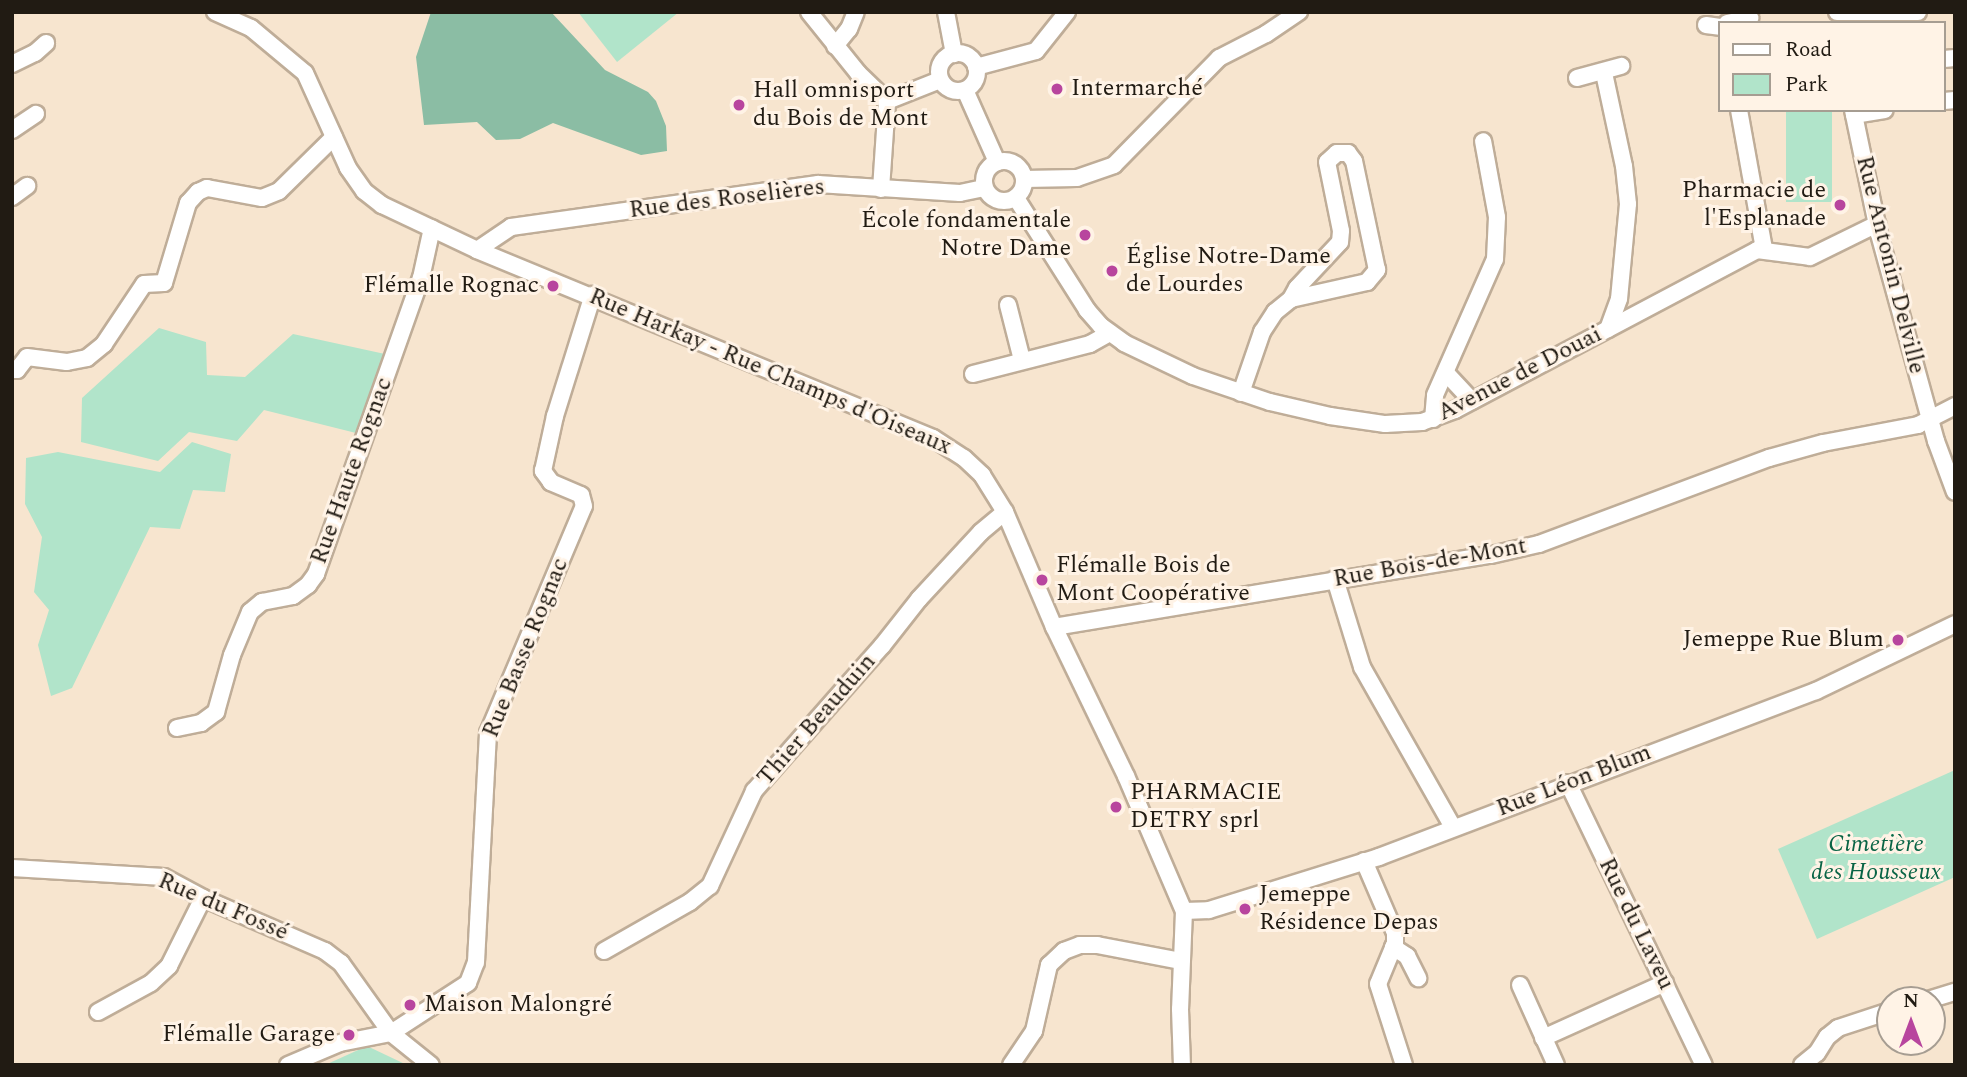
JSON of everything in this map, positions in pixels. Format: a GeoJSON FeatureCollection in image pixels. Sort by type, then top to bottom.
{"type":"FeatureCollection","features":[{"type":"Feature","properties":{"kind":"street","name":"Rue Harkay - Rue Champs d'Oiseaux"},"geometry":{"type":"LineString","coordinates":[[215,12],[251,28],[305,73],[348,168],[364,191],[392,212],[477,250],[593,295],[944,443],[982,475],[1005,512],[1054,627],[1126,776],[1184,911],[1181,961],[1182,1065]]}},
{"type":"Feature","properties":{"kind":"street"},"geometry":{"type":"LineString","coordinates":[[809,12],[835,46],[887,101],[881,188]]}},
{"type":"Feature","properties":{"kind":"street"},"geometry":{"type":"LineString","coordinates":[[835,46],[849,29],[856,12]]}},
{"type":"Feature","properties":{"kind":"street"},"geometry":{"type":"LineString","coordinates":[[946,12],[954,54]]}},
{"type":"Feature","properties":{"kind":"street"},"geometry":{"type":"LineString","coordinates":[[976,67],[1036,51],[1067,12]]}},
{"type":"Feature","properties":{"kind":"street"},"geometry":{"type":"LineString","coordinates":[[1024,179],[1077,178],[1114,164],[1219,58],[1266,34],[1299,12]]}},
{"type":"Feature","properties":{"kind":"street"},"geometry":{"type":"LineString","coordinates":[[1837,12],[1918,12]]}},
{"type":"Feature","properties":{"kind":"street"},"geometry":{"type":"LineString","coordinates":[[1736,21],[1750,18]]}},
{"type":"Feature","properties":{"kind":"street"},"geometry":{"type":"LineString","coordinates":[[12,64],[35,53],[46,43]]}},
{"type":"Feature","properties":{"kind":"street"},"geometry":{"type":"LineString","coordinates":[[940,80],[954,91],[965,90],[974,83],[976,67],[970,58],[954,54]]}},
{"type":"Feature","properties":{"kind":"street"},"geometry":{"type":"LineString","coordinates":[[940,80],[941,64],[954,54]]}},
{"type":"Feature","properties":{"kind":"street"},"geometry":{"type":"LineString","coordinates":[[1577,78],[1604,73],[1620,66]]}},
{"type":"Feature","properties":{"kind":"street"},"geometry":{"type":"LineString","coordinates":[[1604,73],[1628,190],[1620,289],[1608,329]]}},
{"type":"Feature","properties":{"kind":"street"},"geometry":{"type":"LineString","coordinates":[[887,101],[940,80]]}},
{"type":"Feature","properties":{"kind":"street"},"geometry":{"type":"LineString","coordinates":[[965,90],[997,162]]}},
{"type":"Feature","properties":{"kind":"street"},"geometry":{"type":"LineString","coordinates":[[1739,112],[1765,249],[1810,257],[1877,224]]}},
{"type":"Feature","properties":{"kind":"street","name":"Rue Antonin Delville"},"geometry":{"type":"LineString","coordinates":[[1853,113],[1877,224],[1930,419],[1955,492]]}},
{"type":"Feature","properties":{"kind":"street"},"geometry":{"type":"LineString","coordinates":[[12,130],[36,114]]}},
{"type":"Feature","properties":{"kind":"street"},"geometry":{"type":"LineString","coordinates":[[12,370],[17,370],[27,357],[67,362],[87,358],[104,344],[144,284],[164,283],[188,203],[198,192],[207,188],[262,198],[279,191],[334,137]]}},
{"type":"Feature","properties":{"kind":"street"},"geometry":{"type":"LineString","coordinates":[[1433,419],[1435,396],[1490,277],[1497,249],[1497,217],[1483,141]]}},
{"type":"Feature","properties":{"kind":"street"},"geometry":{"type":"LineString","coordinates":[[1241,393],[1262,332],[1275,312],[1291,299],[1297,288],[1340,242],[1341,231],[1326,162],[1337,153],[1348,153],[1354,161],[1377,270],[1363,283],[1291,299]]}},
{"type":"Feature","properties":{"kind":"street"},"geometry":{"type":"LineString","coordinates":[[997,162],[1015,164],[1024,179],[1023,190],[1016,198],[1004,202],[992,198],[984,188],[984,177],[988,168],[997,162]]}},
{"type":"Feature","properties":{"kind":"street","name":"Rue des Roselières"},"geometry":{"type":"LineString","coordinates":[[477,250],[511,227],[818,184],[960,193],[984,188]]}},
{"type":"Feature","properties":{"kind":"street"},"geometry":{"type":"LineString","coordinates":[[12,197],[27,186]]}},
{"type":"Feature","properties":{"kind":"street","name":"Avenue de Douai"},"geometry":{"type":"LineString","coordinates":[[1016,198],[1087,310],[1110,333],[1163,363],[1241,393],[1300,410],[1360,421],[1408,423],[1433,419],[1472,401],[1747,254],[1765,249]]}},
{"type":"Feature","properties":{"kind":"street","name":"Rue Haute Rognac"},"geometry":{"type":"LineString","coordinates":[[177,728],[201,723],[216,712],[232,655],[250,612],[262,602],[293,596],[308,585],[316,574],[421,278],[432,228]]}},
{"type":"Feature","properties":{"kind":"street"},"geometry":{"type":"LineString","coordinates":[[1620,289],[1649,307]]}},
{"type":"Feature","properties":{"kind":"street","name":"Rue Basse Rognac"},"geometry":{"type":"LineString","coordinates":[[391,1033],[468,982],[476,962],[488,733],[584,506],[581,495],[551,482],[544,471],[555,416],[593,295]]}},
{"type":"Feature","properties":{"kind":"street"},"geometry":{"type":"LineString","coordinates":[[1008,305],[1022,360]]}},
{"type":"Feature","properties":{"kind":"street"},"geometry":{"type":"LineString","coordinates":[[973,374],[1090,344],[1110,333]]}},
{"type":"Feature","properties":{"kind":"street"},"geometry":{"type":"LineString","coordinates":[[1446,373],[1472,401]]}},
{"type":"Feature","properties":{"kind":"street","name":"Rue Bois-de-Mont"},"geometry":{"type":"LineString","coordinates":[[1054,627],[1492,555],[1539,544],[1769,458],[1930,419],[1955,406]]}},
{"type":"Feature","properties":{"kind":"street","name":"Thier Beauduin"},"geometry":{"type":"LineString","coordinates":[[604,951],[690,902],[710,886],[754,792],[882,646],[919,599],[981,533],[1005,512]]}},
{"type":"Feature","properties":{"kind":"street"},"geometry":{"type":"LineString","coordinates":[[1335,579],[1362,667],[1453,827]]}},
{"type":"Feature","properties":{"kind":"street","name":"Rue Léon Blum"},"geometry":{"type":"LineString","coordinates":[[1184,911],[1209,909],[1364,861],[1816,691],[1955,624]]}},
{"type":"Feature","properties":{"kind":"street","name":"Rue du Laveu"},"geometry":{"type":"LineString","coordinates":[[1568,783],[1704,1065]]}},
{"type":"Feature","properties":{"kind":"street"},"geometry":{"type":"LineString","coordinates":[[1364,861],[1395,933],[1393,947],[1378,984],[1404,1065]]}},
{"type":"Feature","properties":{"kind":"street","name":"Rue du Fossé"},"geometry":{"type":"LineString","coordinates":[[12,868],[164,877],[203,898],[328,953],[341,963],[391,1033],[431,1065]]}},
{"type":"Feature","properties":{"kind":"street"},"geometry":{"type":"LineString","coordinates":[[98,1012],[152,983],[169,966],[203,898]]}},
{"type":"Feature","properties":{"kind":"street"},"geometry":{"type":"LineString","coordinates":[[1011,1065],[1037,1022],[1049,965],[1063,951],[1093,945],[1181,961]]}},
{"type":"Feature","properties":{"kind":"street"},"geometry":{"type":"LineString","coordinates":[[1393,947],[1407,956],[1418,978]]}},
{"type":"Feature","properties":{"kind":"street"},"geometry":{"type":"LineString","coordinates":[[1543,1038],[1665,983]]}},
{"type":"Feature","properties":{"kind":"street"},"geometry":{"type":"LineString","coordinates":[[1520,985],[1556,1065]]}},
{"type":"Feature","properties":{"kind":"street"},"geometry":{"type":"LineString","coordinates":[[1802,1065],[1817,1053],[1826,1037],[1838,1028],[1876,1016]]}},
{"type":"Feature","properties":{"kind":"street"},"geometry":{"type":"LineString","coordinates":[[288,1065],[340,1043],[391,1033]]}},
{"type":"Feature","properties":{"kind":"green space"},"geometry":{"type":"Polygon","coordinates":[[[431,12],[551,12],[605,70],[648,92],[656,101],[666,126],[667,151],[641,155],[553,123],[520,139],[496,140],[477,122],[424,125],[416,57],[431,12]]]}},
{"type":"Feature","properties":{"kind":"green space"},"geometry":{"type":"Polygon","coordinates":[[[578,12],[679,12],[617,62],[578,12]]]}},
{"type":"Feature","properties":{"kind":"green space"},"geometry":{"type":"Polygon","coordinates":[[[1786,112],[1832,112],[1832,202],[1786,202],[1786,112]]]}},
{"type":"Feature","properties":{"kind":"green space"},"geometry":{"type":"Polygon","coordinates":[[[159,328],[206,342],[207,375],[245,377],[293,334],[385,354],[356,433],[264,410],[237,441],[189,432],[158,461],[81,442],[82,398],[159,328]]]}},
{"type":"Feature","properties":{"kind":"green space"},"geometry":{"type":"Polygon","coordinates":[[[192,442],[231,454],[225,492],[193,490],[180,529],[150,527],[72,688],[51,696],[38,645],[49,610],[34,592],[42,537],[25,504],[26,458],[58,452],[160,472],[192,442]]]}},
{"type":"Feature","properties":{"kind":"green space","name":"Cimetière des Housseux"},"geometry":{"type":"Polygon","coordinates":[[[1955,770],[1955,877],[1817,939],[1778,849],[1955,770]]]}},
{"type":"Feature","properties":{"kind":"green space"},"geometry":{"type":"Polygon","coordinates":[[[367,1046],[407,1065],[325,1065],[367,1046]]]}},
{"type":"Feature","properties":{"kind":"place","name":"Intermarché"},"geometry":{"type":"Point","coordinates":[1057,89]}},
{"type":"Feature","properties":{"kind":"place","name":"Hall omnisport du Bois de Mont"},"geometry":{"type":"Point","coordinates":[739,105]}},
{"type":"Feature","properties":{"kind":"place","name":"Pharmacie de l'Esplanade"},"geometry":{"type":"Point","coordinates":[1840,205]}},
{"type":"Feature","properties":{"kind":"place","name":"École fondamentale Notre Dame"},"geometry":{"type":"Point","coordinates":[1085,235]}},
{"type":"Feature","properties":{"kind":"place","name":"Église Notre-Dame de Lourdes"},"geometry":{"type":"Point","coordinates":[1112,271]}},
{"type":"Feature","properties":{"kind":"place","name":"Flémalle Rognac"},"geometry":{"type":"Point","coordinates":[553,286]}},
{"type":"Feature","properties":{"kind":"place","name":"Flémalle Bois de Mont Coopérative"},"geometry":{"type":"Point","coordinates":[1042,580]}},
{"type":"Feature","properties":{"kind":"place","name":"Jemeppe Rue Blum"},"geometry":{"type":"Point","coordinates":[1898,640]}},
{"type":"Feature","properties":{"kind":"place","name":"PHARMACIE DETRY sprl"},"geometry":{"type":"Point","coordinates":[1116,807]}},
{"type":"Feature","properties":{"kind":"place","name":"Jemeppe Résidence Depas"},"geometry":{"type":"Point","coordinates":[1245,909]}},
{"type":"Feature","properties":{"kind":"place","name":"Maison Malongré"},"geometry":{"type":"Point","coordinates":[410,1005]}},
{"type":"Feature","properties":{"kind":"place","name":"Flémalle Garage"},"geometry":{"type":"Point","coordinates":[349,1035]}}]}
